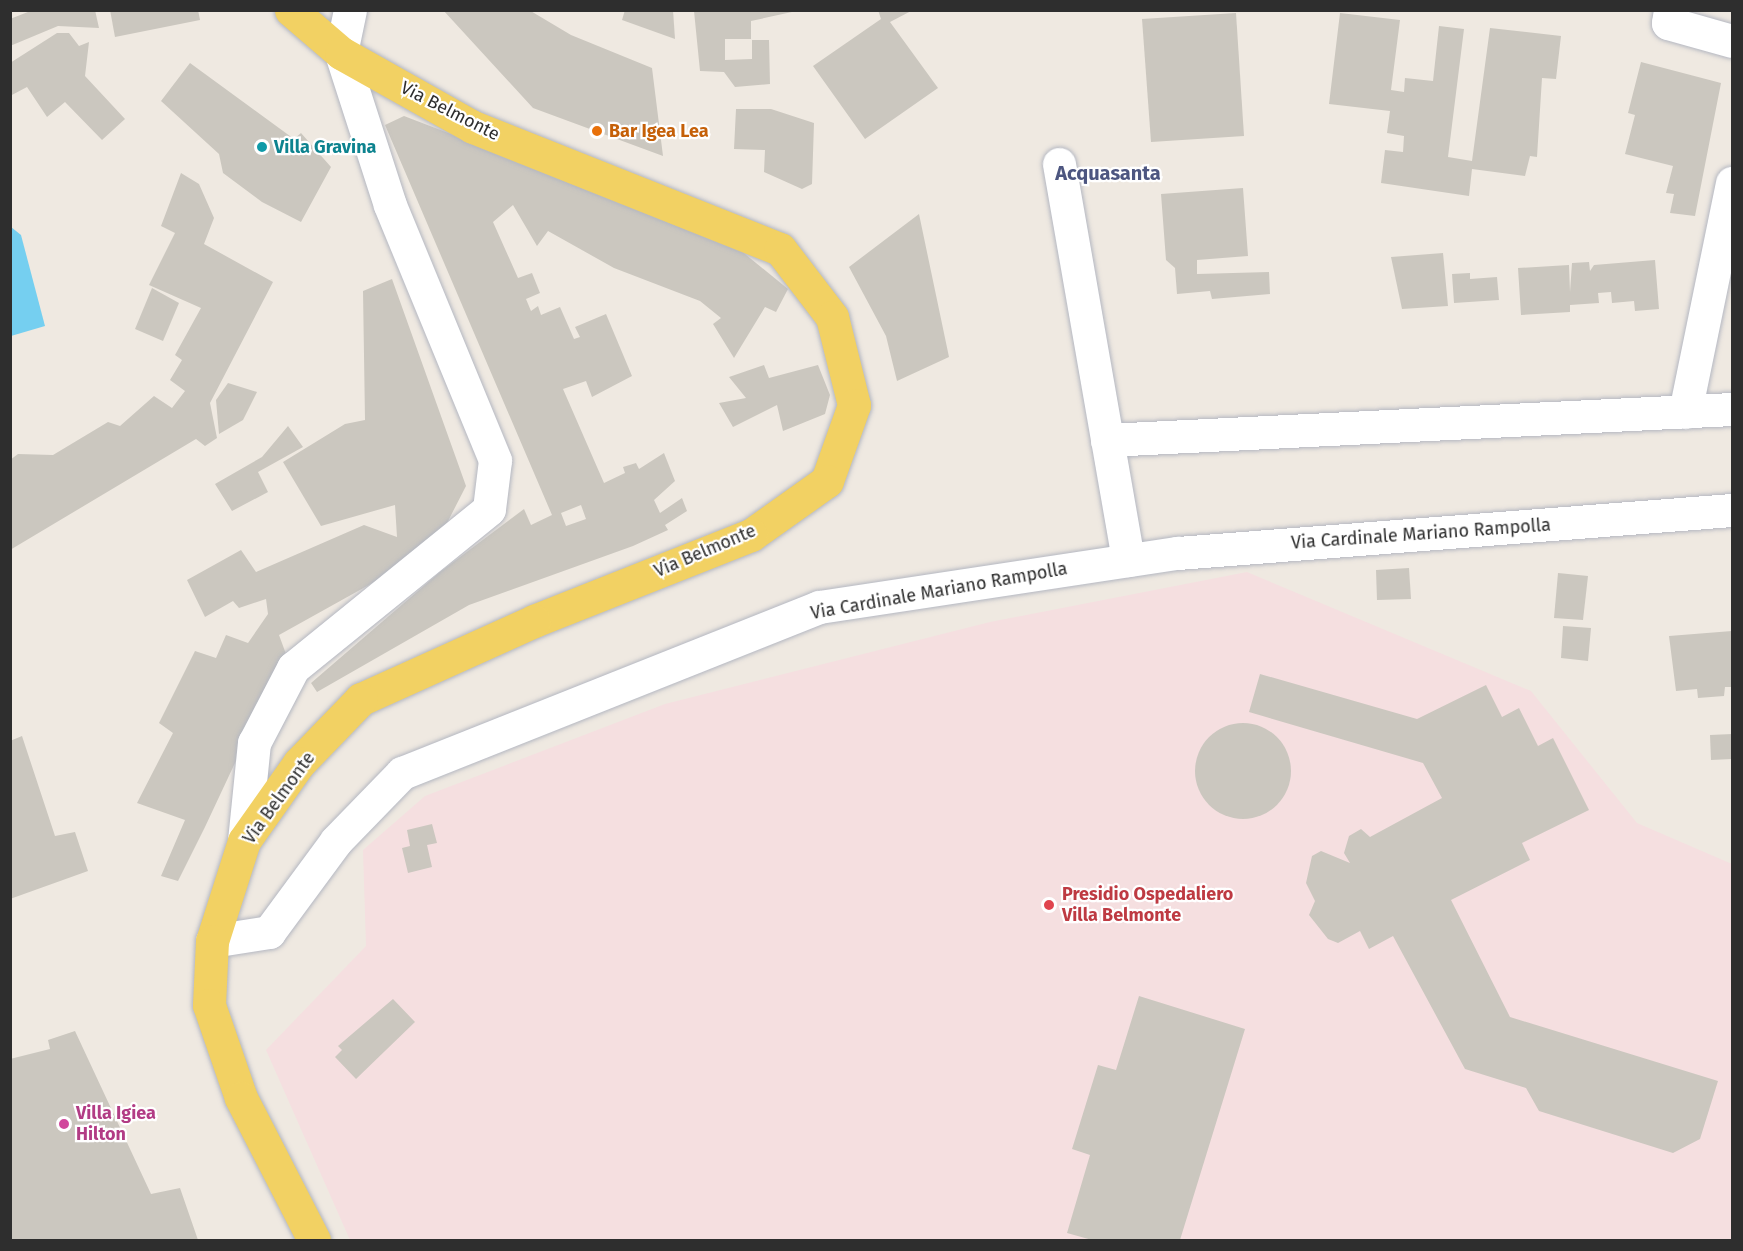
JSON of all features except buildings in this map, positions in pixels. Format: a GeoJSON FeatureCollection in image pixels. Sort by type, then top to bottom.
{"type":"FeatureCollection","features":[{"type":"Feature","properties":{"kind":"main road","name":"Via Belmonte"},"geometry":{"type":"LineString","coordinates":[[291,10],[341,53],[473,127],[780,249],[832,317],[854,405],[827,481],[751,535],[534,621],[361,699],[299,763],[244,841],[212,941],[209,1005],[242,1098],[314,1240]]}},
{"type":"Feature","properties":{"kind":"street"},"geometry":{"type":"LineString","coordinates":[[244,841],[254,743],[293,669],[489,509],[495,460],[390,206],[341,53],[350,10]]}},
{"type":"Feature","properties":{"kind":"street"},"geometry":{"type":"LineString","coordinates":[[1670,10],[1668,23],[1732,41]]}},
{"type":"Feature","properties":{"kind":"street"},"geometry":{"type":"LineString","coordinates":[[1059,164],[1128,560]]}},
{"type":"Feature","properties":{"kind":"street"},"geometry":{"type":"LineString","coordinates":[[1685,412],[1732,183]]}},
{"type":"Feature","properties":{"kind":"street"},"geometry":{"type":"LineString","coordinates":[[1107,440],[1732,409]]}},
{"type":"Feature","properties":{"kind":"street","name":"Via Cardinale Mariano Rampolla"},"geometry":{"type":"LineString","coordinates":[[212,941],[269,932],[336,842],[402,773],[819,607],[1128,560],[1732,510]]}},
{"type":"Feature","properties":{"kind":"shaded area","name":"Presidio Ospedaliero Villa Belmonte"},"geometry":{"type":"Polygon","coordinates":[[[1247,572],[1531,691],[1637,823],[1732,864],[1732,1240],[350,1240],[266,1050],[366,946],[363,850],[425,796],[665,704],[990,622],[1247,572]]]}},
{"type":"Feature","properties":{"kind":"water"},"geometry":{"type":"Polygon","coordinates":[[[11,227],[21,235],[45,326],[11,336],[11,227]]]}},
{"type":"Feature","properties":{"kind":"place","name":"Bar Igea Lea"},"geometry":{"type":"Point","coordinates":[597,131]}},
{"type":"Feature","properties":{"kind":"place","name":"Villa Gravina"},"geometry":{"type":"Point","coordinates":[262,147]}},
{"type":"Feature","properties":{"kind":"place","name":"Presidio Ospedaliero Villa Belmonte"},"geometry":{"type":"Point","coordinates":[1049,905]}},
{"type":"Feature","properties":{"kind":"place","name":"Villa Igiea Hilton"},"geometry":{"type":"Point","coordinates":[64,1124]}},
{"type":"Feature","properties":{"kind":"district","name":"Acquasanta"},"geometry":{"type":"Point","coordinates":[1108,173]}}]}
